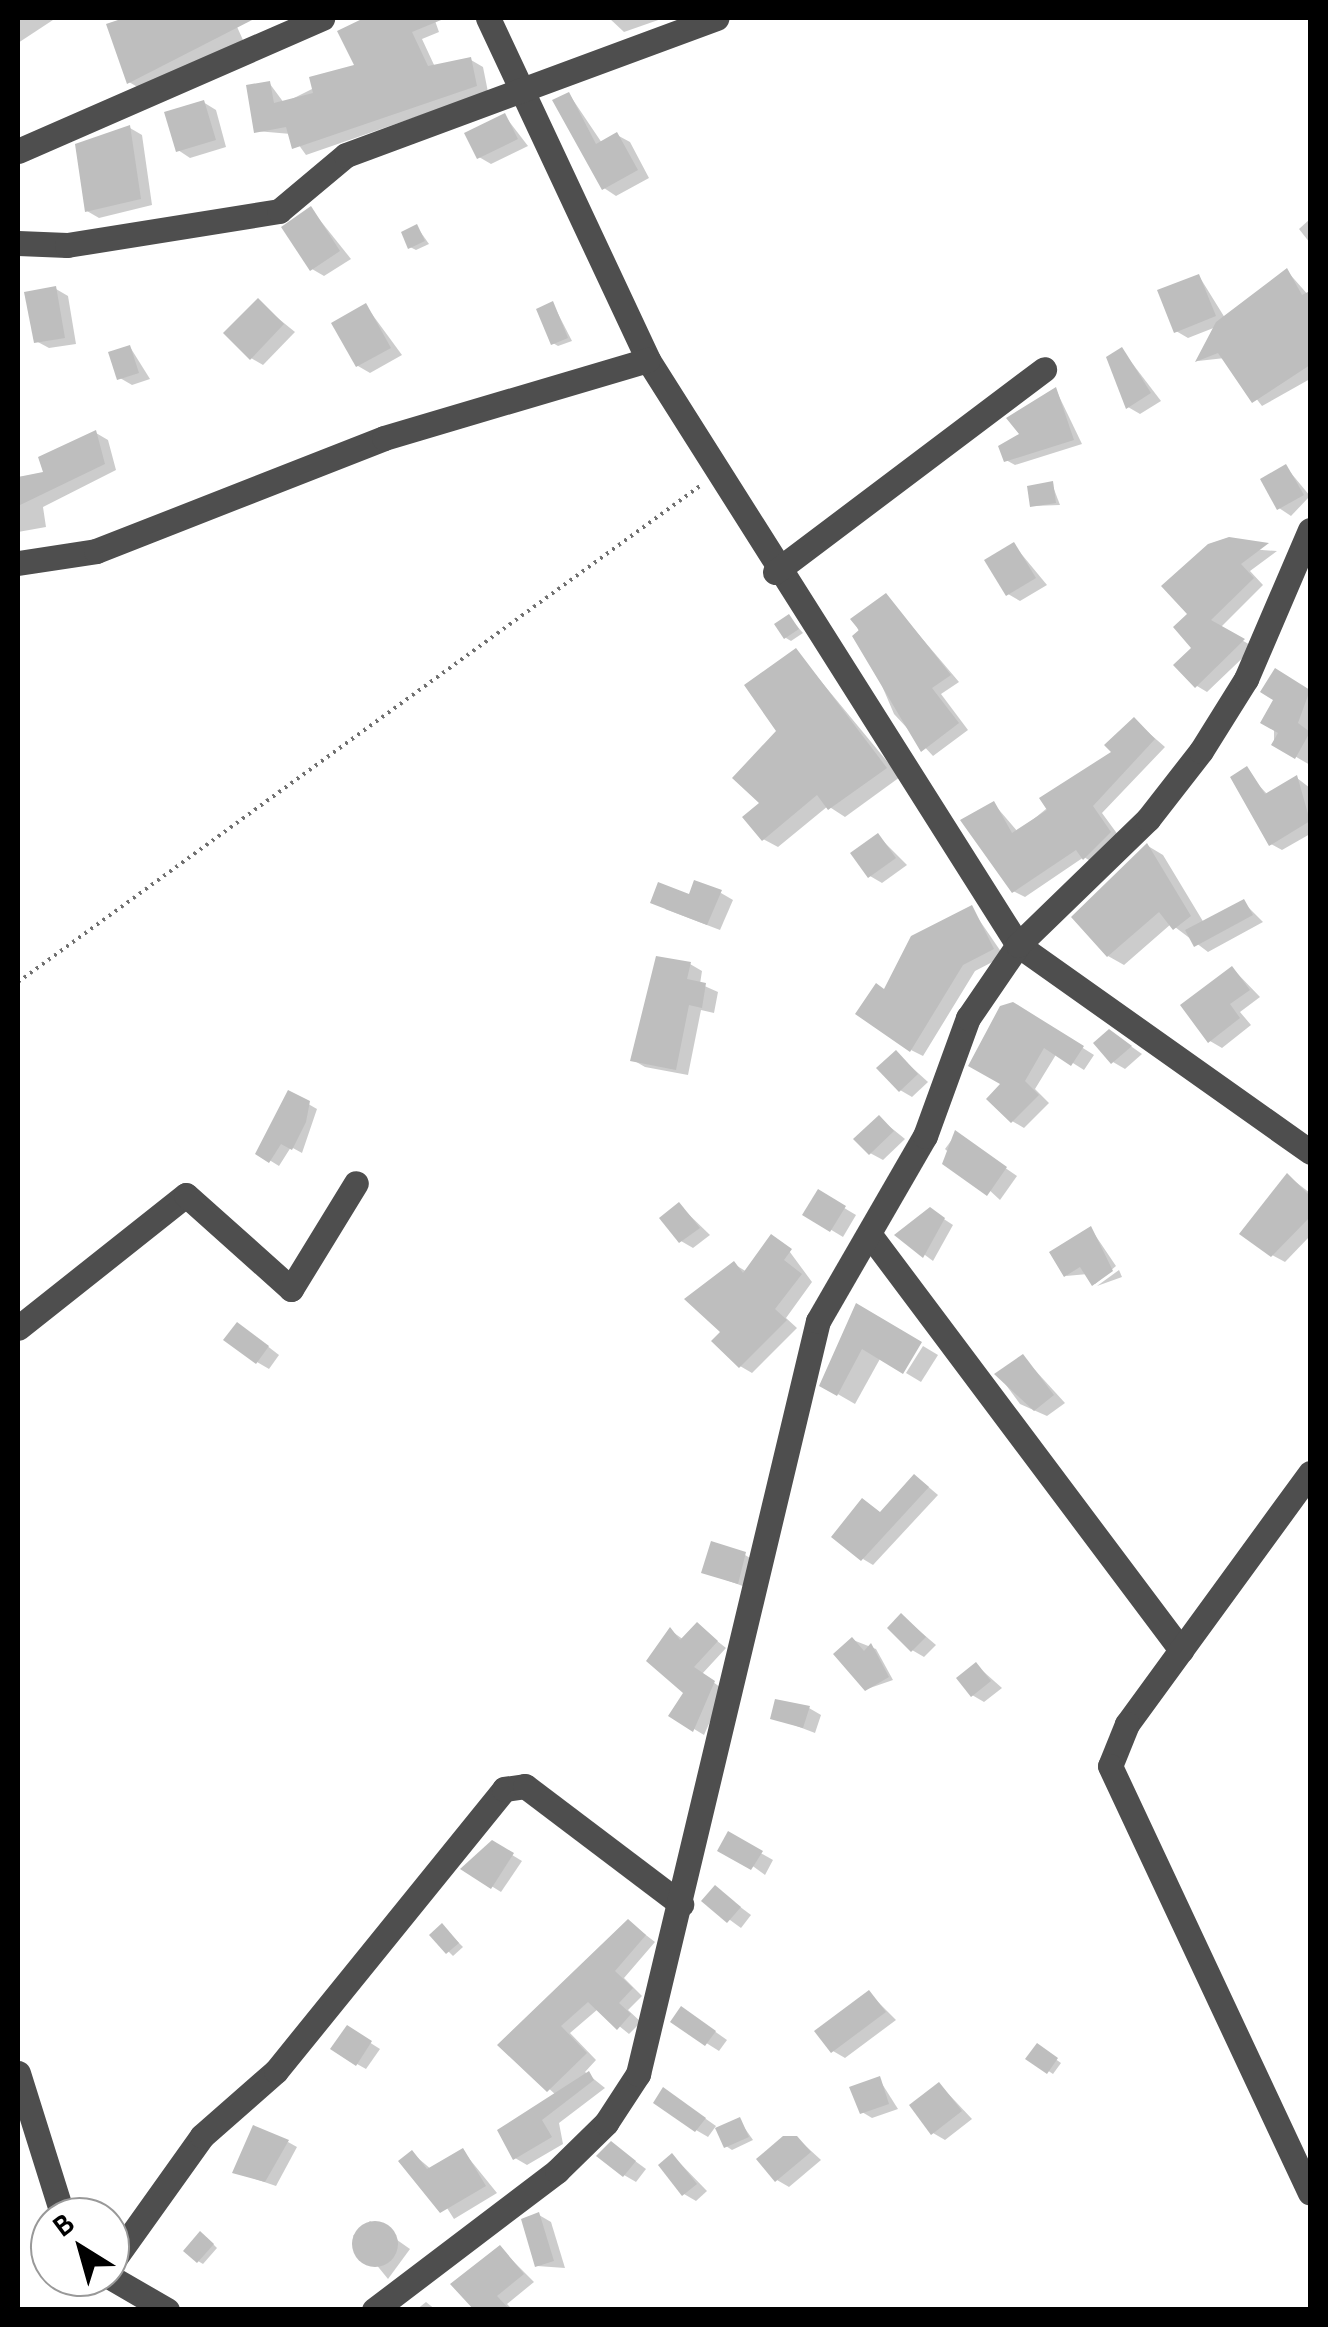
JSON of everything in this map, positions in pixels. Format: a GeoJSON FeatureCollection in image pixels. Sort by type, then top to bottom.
{"type":"FeatureCollection","features":[{"type":"Feature","properties":{"kind":"street"},"geometry":{"type":"LineString","coordinates":[[18,151],[322,18]]}},
{"type":"Feature","properties":{"kind":"street"},"geometry":{"type":"LineString","coordinates":[[488,18],[648,360],[720,471],[775,572],[1018,945],[1310,1152]]}},
{"type":"Feature","properties":{"kind":"street"},"geometry":{"type":"LineString","coordinates":[[18,243],[67,245],[279,211],[346,155],[524,94],[716,18]]}},
{"type":"Feature","properties":{"kind":"street"},"geometry":{"type":"LineString","coordinates":[[18,563],[96,551],[384,438],[648,360]]}},
{"type":"Feature","properties":{"kind":"street"},"geometry":{"type":"LineString","coordinates":[[775,572],[1044,368]]}},
{"type":"Feature","properties":{"kind":"street"},"geometry":{"type":"LineString","coordinates":[[374,2310],[606,2123],[638,2074],[818,1321],[925,1136],[968,1018],[1018,945],[1148,819],[1201,751],[1246,679],[1310,530]]}},
{"type":"Feature","properties":{"kind":"street"},"geometry":{"type":"LineString","coordinates":[[18,1328],[186,1195],[290,1289],[356,1183]]}},
{"type":"Feature","properties":{"kind":"street"},"geometry":{"type":"LineString","coordinates":[[870,1235],[1181,1650]]}},
{"type":"Feature","properties":{"kind":"street"},"geometry":{"type":"LineString","coordinates":[[1310,1473],[1112,1748],[1112,1783],[1310,2192]]}},
{"type":"Feature","properties":{"kind":"street"},"geometry":{"type":"LineString","coordinates":[[130,2238],[202,2136],[276,2071],[504,1789],[525,1786],[681,1904]]}},
{"type":"Feature","properties":{"kind":"street"},"geometry":{"type":"LineString","coordinates":[[18,2073],[58,2197]]}},
{"type":"Feature","properties":{"kind":"street"},"geometry":{"type":"LineString","coordinates":[[130,2288],[167,2310]]}},
{"type":"Feature","properties":{"kind":"path"},"geometry":{"type":"LineString","coordinates":[[18,982],[720,471]]}},
{"type":"Feature","properties":{"kind":"building"},"geometry":{"type":"Polygon","coordinates":[[[124,18],[256,18],[127,84],[106,24],[124,18]]]}},
{"type":"Feature","properties":{"kind":"building"},"geometry":{"type":"Polygon","coordinates":[[[364,18],[446,18],[412,32],[428,66],[471,57],[477,86],[292,149],[286,127],[254,133],[246,85],[270,81],[274,103],[313,93],[309,77],[354,65],[337,31],[364,18]]]}},
{"type":"Feature","properties":{"kind":"building"},"geometry":{"type":"Polygon","coordinates":[[[569,92],[596,144],[617,132],[638,170],[602,190],[552,100],[569,92]]]}},
{"type":"Feature","properties":{"kind":"building"},"geometry":{"type":"Polygon","coordinates":[[[204,100],[216,140],[176,152],[164,112],[204,100]]]}},
{"type":"Feature","properties":{"kind":"building"},"geometry":{"type":"Polygon","coordinates":[[[505,113],[518,139],[477,159],[464,133],[505,113]]]}},
{"type":"Feature","properties":{"kind":"building"},"geometry":{"type":"Polygon","coordinates":[[[130,125],[141,199],[85,212],[75,144],[130,125]]]}},
{"type":"Feature","properties":{"kind":"building"},"geometry":{"type":"Polygon","coordinates":[[[311,206],[340,251],[310,271],[281,227],[311,206]]]}},
{"type":"Feature","properties":{"kind":"building"},"geometry":{"type":"Polygon","coordinates":[[[417,224],[425,241],[408,249],[401,232],[417,224]]]}},
{"type":"Feature","properties":{"kind":"building"},"geometry":{"type":"Polygon","coordinates":[[[1287,268],[1302,295],[1310,291],[1310,365],[1252,403],[1218,353],[1195,362],[1216,322],[1287,268]]]}},
{"type":"Feature","properties":{"kind":"building"},"geometry":{"type":"Polygon","coordinates":[[[1199,274],[1216,316],[1174,333],[1157,290],[1199,274]]]}},
{"type":"Feature","properties":{"kind":"building"},"geometry":{"type":"Polygon","coordinates":[[[56,286],[65,338],[34,343],[24,292],[56,286]]]}},
{"type":"Feature","properties":{"kind":"building"},"geometry":{"type":"Polygon","coordinates":[[[258,298],[284,324],[250,360],[223,333],[258,298]]]}},
{"type":"Feature","properties":{"kind":"building"},"geometry":{"type":"Polygon","coordinates":[[[553,301],[568,338],[551,345],[536,309],[553,301]]]}},
{"type":"Feature","properties":{"kind":"building"},"geometry":{"type":"Polygon","coordinates":[[[366,303],[391,348],[356,367],[331,323],[366,303]]]}},
{"type":"Feature","properties":{"kind":"building"},"geometry":{"type":"Polygon","coordinates":[[[130,345],[139,373],[117,380],[108,352],[130,345]]]}},
{"type":"Feature","properties":{"kind":"building"},"geometry":{"type":"Polygon","coordinates":[[[1122,347],[1151,393],[1126,409],[1106,357],[1122,347]]]}},
{"type":"Feature","properties":{"kind":"building"},"geometry":{"type":"Polygon","coordinates":[[[1056,387],[1074,440],[1004,462],[998,446],[1019,434],[1006,418],[1056,387]]]}},
{"type":"Feature","properties":{"kind":"building"},"geometry":{"type":"Polygon","coordinates":[[[96,430],[105,464],[18,506],[18,477],[43,472],[38,457],[96,430]]]}},
{"type":"Feature","properties":{"kind":"building"},"geometry":{"type":"Polygon","coordinates":[[[1286,464],[1304,495],[1277,510],[1260,479],[1286,464]]]}},
{"type":"Feature","properties":{"kind":"building"},"geometry":{"type":"Polygon","coordinates":[[[1053,481],[1056,503],[1030,507],[1027,486],[1053,481]]]}},
{"type":"Feature","properties":{"kind":"building"},"geometry":{"type":"Polygon","coordinates":[[[1229,537],[1269,543],[1241,564],[1254,578],[1211,620],[1245,639],[1195,688],[1173,665],[1191,648],[1173,627],[1187,614],[1161,586],[1208,544],[1229,537]]]}},
{"type":"Feature","properties":{"kind":"building"},"geometry":{"type":"Polygon","coordinates":[[[1014,542],[1036,578],[1006,596],[984,560],[1014,542]]]}},
{"type":"Feature","properties":{"kind":"building"},"geometry":{"type":"Polygon","coordinates":[[[886,593],[951,675],[932,688],[959,723],[921,752],[852,636],[859,630],[850,619],[886,593]]]}},
{"type":"Feature","properties":{"kind":"building"},"geometry":{"type":"Polygon","coordinates":[[[789,614],[799,629],[784,639],[774,624],[789,614]]]}},
{"type":"Feature","properties":{"kind":"building"},"geometry":{"type":"Polygon","coordinates":[[[796,648],[887,768],[828,810],[817,795],[762,841],[742,817],[759,803],[732,778],[776,731],[744,685],[796,648]]]}},
{"type":"Feature","properties":{"kind":"building"},"geometry":{"type":"Polygon","coordinates":[[[1275,668],[1310,690],[1298,723],[1310,732],[1295,759],[1271,745],[1278,733],[1260,723],[1273,700],[1260,692],[1275,668]]]}},
{"type":"Feature","properties":{"kind":"building"},"geometry":{"type":"Polygon","coordinates":[[[1134,717],[1155,739],[1093,806],[1111,832],[1083,860],[1076,850],[1012,893],[960,820],[994,801],[1012,833],[1047,810],[1039,798],[1111,752],[1104,745],[1134,717]]]}},
{"type":"Feature","properties":{"kind":"building"},"geometry":{"type":"Polygon","coordinates":[[[1247,766],[1265,794],[1297,775],[1310,821],[1269,846],[1230,777],[1247,766]]]}},
{"type":"Feature","properties":{"kind":"building"},"geometry":{"type":"Polygon","coordinates":[[[878,833],[896,858],[868,878],[850,853],[878,833]]]}},
{"type":"Feature","properties":{"kind":"building"},"geometry":{"type":"Polygon","coordinates":[[[1147,843],[1191,916],[1173,930],[1159,912],[1107,957],[1071,917],[1147,843]]]}},
{"type":"Feature","properties":{"kind":"building"},"geometry":{"type":"Polygon","coordinates":[[[694,880],[722,890],[707,925],[650,903],[658,882],[689,894],[694,880]]]}},
{"type":"Feature","properties":{"kind":"building"},"geometry":{"type":"Polygon","coordinates":[[[1244,899],[1253,915],[1194,947],[1185,930],[1244,899]]]}},
{"type":"Feature","properties":{"kind":"building"},"geometry":{"type":"Polygon","coordinates":[[[972,905],[994,949],[963,965],[910,1052],[855,1014],[876,983],[884,989],[911,936],[972,905]]]}},
{"type":"Feature","properties":{"kind":"building"},"geometry":{"type":"Polygon","coordinates":[[[656,956],[691,962],[687,979],[706,983],[702,1008],[689,1005],[676,1070],[630,1061],[656,956]]]}},
{"type":"Feature","properties":{"kind":"building"},"geometry":{"type":"Polygon","coordinates":[[[1232,966],[1250,990],[1230,1004],[1240,1018],[1208,1043],[1180,1005],[1232,966]]]}},
{"type":"Feature","properties":{"kind":"building"},"geometry":{"type":"Polygon","coordinates":[[[1013,1002],[1084,1046],[1071,1066],[1044,1048],[1025,1081],[1039,1095],[1011,1123],[986,1099],[1000,1084],[968,1066],[1000,1006],[1013,1002]]]}},
{"type":"Feature","properties":{"kind":"building"},"geometry":{"type":"Polygon","coordinates":[[[1109,1029],[1132,1046],[1111,1064],[1093,1043],[1109,1029]]]}},
{"type":"Feature","properties":{"kind":"building"},"geometry":{"type":"Polygon","coordinates":[[[896,1050],[918,1074],[899,1092],[876,1068],[896,1050]]]}},
{"type":"Feature","properties":{"kind":"building"},"geometry":{"type":"Polygon","coordinates":[[[288,1090],[310,1101],[306,1122],[292,1150],[281,1144],[269,1163],[255,1154],[288,1090]]]}},
{"type":"Feature","properties":{"kind":"building"},"geometry":{"type":"Polygon","coordinates":[[[879,1115],[894,1131],[869,1155],[853,1139],[879,1115]]]}},
{"type":"Feature","properties":{"kind":"building"},"geometry":{"type":"Polygon","coordinates":[[[955,1130],[1007,1167],[987,1196],[942,1164],[955,1130]]]}},
{"type":"Feature","properties":{"kind":"building"},"geometry":{"type":"Polygon","coordinates":[[[1287,1173],[1310,1196],[1310,1217],[1271,1257],[1239,1234],[1287,1173]]]}},
{"type":"Feature","properties":{"kind":"building"},"geometry":{"type":"Polygon","coordinates":[[[818,1189],[846,1206],[830,1232],[802,1215],[818,1189]]]}},
{"type":"Feature","properties":{"kind":"building"},"geometry":{"type":"Polygon","coordinates":[[[679,1202],[700,1228],[679,1243],[659,1218],[679,1202]]]}},
{"type":"Feature","properties":{"kind":"building"},"geometry":{"type":"Polygon","coordinates":[[[930,1207],[945,1218],[923,1258],[894,1235],[930,1207]]]}},
{"type":"Feature","properties":{"kind":"building"},"geometry":{"type":"Polygon","coordinates":[[[1091,1226],[1113,1271],[1092,1286],[1080,1267],[1064,1277],[1049,1252],[1091,1226]]]}},
{"type":"Feature","properties":{"kind":"building"},"geometry":{"type":"Polygon","coordinates":[[[771,1234],[792,1249],[784,1260],[802,1274],[775,1309],[787,1320],[739,1368],[711,1341],[720,1332],[684,1299],[734,1261],[743,1273],[771,1234]]]}},
{"type":"Feature","properties":{"kind":"building"},"geometry":{"type":"Polygon","coordinates":[[[856,1303],[922,1342],[903,1374],[862,1349],[837,1396],[819,1386],[856,1303]]]}},
{"type":"Feature","properties":{"kind":"building"},"geometry":{"type":"Polygon","coordinates":[[[237,1322],[269,1346],[256,1364],[223,1340],[237,1322]]]}},
{"type":"Feature","properties":{"kind":"building"},"geometry":{"type":"Polygon","coordinates":[[[1023,1354],[1054,1395],[1034,1411],[994,1374],[1023,1354]]]}},
{"type":"Feature","properties":{"kind":"building"},"geometry":{"type":"Polygon","coordinates":[[[914,1474],[929,1487],[861,1561],[831,1537],[862,1498],[880,1512],[914,1474]]]}},
{"type":"Feature","properties":{"kind":"building"},"geometry":{"type":"Polygon","coordinates":[[[711,1541],[746,1552],[738,1584],[701,1573],[711,1541]]]}},
{"type":"Feature","properties":{"kind":"building"},"geometry":{"type":"Polygon","coordinates":[[[901,1613],[926,1637],[911,1652],[887,1628],[901,1613]]]}},
{"type":"Feature","properties":{"kind":"building"},"geometry":{"type":"Polygon","coordinates":[[[697,1622],[718,1641],[694,1667],[715,1681],[693,1732],[668,1716],[683,1693],[646,1661],[670,1627],[680,1640],[697,1622]]]}},
{"type":"Feature","properties":{"kind":"building"},"geometry":{"type":"Polygon","coordinates":[[[852,1637],[864,1651],[871,1643],[889,1677],[865,1691],[833,1654],[852,1637]]]}},
{"type":"Feature","properties":{"kind":"building"},"geometry":{"type":"Polygon","coordinates":[[[976,1662],[991,1681],[971,1697],[956,1678],[976,1662]]]}},
{"type":"Feature","properties":{"kind":"building"},"geometry":{"type":"Polygon","coordinates":[[[775,1699],[810,1706],[803,1728],[770,1719],[775,1699]]]}},
{"type":"Feature","properties":{"kind":"building"},"geometry":{"type":"Polygon","coordinates":[[[728,1831],[763,1851],[751,1870],[717,1851],[728,1831]]]}},
{"type":"Feature","properties":{"kind":"building"},"geometry":{"type":"Polygon","coordinates":[[[492,1840],[514,1853],[491,1889],[460,1869],[492,1840]]]}},
{"type":"Feature","properties":{"kind":"building"},"geometry":{"type":"Polygon","coordinates":[[[715,1885],[741,1907],[727,1923],[701,1901],[715,1885]]]}},
{"type":"Feature","properties":{"kind":"building"},"geometry":{"type":"Polygon","coordinates":[[[628,1919],[646,1935],[615,1971],[633,1988],[619,2003],[631,2014],[617,2030],[588,2002],[561,2026],[587,2053],[547,2092],[497,2045],[628,1919]]]}},
{"type":"Feature","properties":{"kind":"building"},"geometry":{"type":"Polygon","coordinates":[[[442,1923],[459,1943],[446,1954],[429,1935],[442,1923]]]}},
{"type":"Feature","properties":{"kind":"building"},"geometry":{"type":"Polygon","coordinates":[[[869,1990],[886,2012],[831,2053],[814,2031],[869,1990]]]}},
{"type":"Feature","properties":{"kind":"building"},"geometry":{"type":"Polygon","coordinates":[[[681,2006],[716,2031],[705,2046],[670,2022],[681,2006]]]}},
{"type":"Feature","properties":{"kind":"building"},"geometry":{"type":"Polygon","coordinates":[[[347,2025],[372,2041],[356,2066],[330,2049],[347,2025]]]}},
{"type":"Feature","properties":{"kind":"building"},"geometry":{"type":"Polygon","coordinates":[[[1037,2043],[1058,2058],[1047,2074],[1025,2059],[1037,2043]]]}},
{"type":"Feature","properties":{"kind":"building"},"geometry":{"type":"Polygon","coordinates":[[[589,2071],[594,2080],[542,2120],[552,2137],[513,2160],[497,2130],[589,2071]]]}},
{"type":"Feature","properties":{"kind":"building"},"geometry":{"type":"Polygon","coordinates":[[[880,2076],[889,2104],[860,2114],[849,2087],[880,2076]]]}},
{"type":"Feature","properties":{"kind":"building"},"geometry":{"type":"Polygon","coordinates":[[[939,2082],[962,2111],[931,2135],[909,2105],[939,2082]]]}},
{"type":"Feature","properties":{"kind":"building"},"geometry":{"type":"Polygon","coordinates":[[[663,2087],[706,2118],[695,2132],[653,2103],[663,2087]]]}},
{"type":"Feature","properties":{"kind":"building"},"geometry":{"type":"Polygon","coordinates":[[[740,2117],[749,2137],[724,2148],[715,2128],[740,2117]]]}},
{"type":"Feature","properties":{"kind":"building"},"geometry":{"type":"Polygon","coordinates":[[[253,2125],[289,2140],[265,2182],[232,2173],[253,2125]]]}},
{"type":"Feature","properties":{"kind":"building"},"geometry":{"type":"Polygon","coordinates":[[[783,2136],[797,2136],[811,2152],[775,2182],[756,2159],[783,2136]]]}},
{"type":"Feature","properties":{"kind":"building"},"geometry":{"type":"Polygon","coordinates":[[[611,2141],[636,2161],[623,2177],[596,2156],[611,2141]]]}},
{"type":"Feature","properties":{"kind":"building"},"geometry":{"type":"Polygon","coordinates":[[[463,2148],[486,2186],[440,2213],[398,2161],[412,2150],[427,2169],[463,2148]]]}},
{"type":"Feature","properties":{"kind":"building"},"geometry":{"type":"Polygon","coordinates":[[[672,2153],[697,2184],[682,2196],[658,2165],[672,2153]]]}},
{"type":"Feature","properties":{"kind":"building"},"geometry":{"type":"Polygon","coordinates":[[[539,2212],[554,2261],[535,2267],[521,2219],[539,2212]]]}},
{"type":"Feature","properties":{"kind":"building"},"geometry":{"type":"Polygon","coordinates":[[[375,2221],[391,2228],[398,2244],[391,2260],[375,2267],[359,2260],[352,2244],[359,2228],[375,2221]]]}},
{"type":"Feature","properties":{"kind":"building"},"geometry":{"type":"Polygon","coordinates":[[[200,2231],[214,2244],[197,2263],[183,2251],[200,2231]]]}},
{"type":"Feature","properties":{"kind":"building"},"geometry":{"type":"Polygon","coordinates":[[[500,2245],[524,2274],[497,2296],[510,2310],[474,2310],[450,2284],[500,2245]]]}}]}
